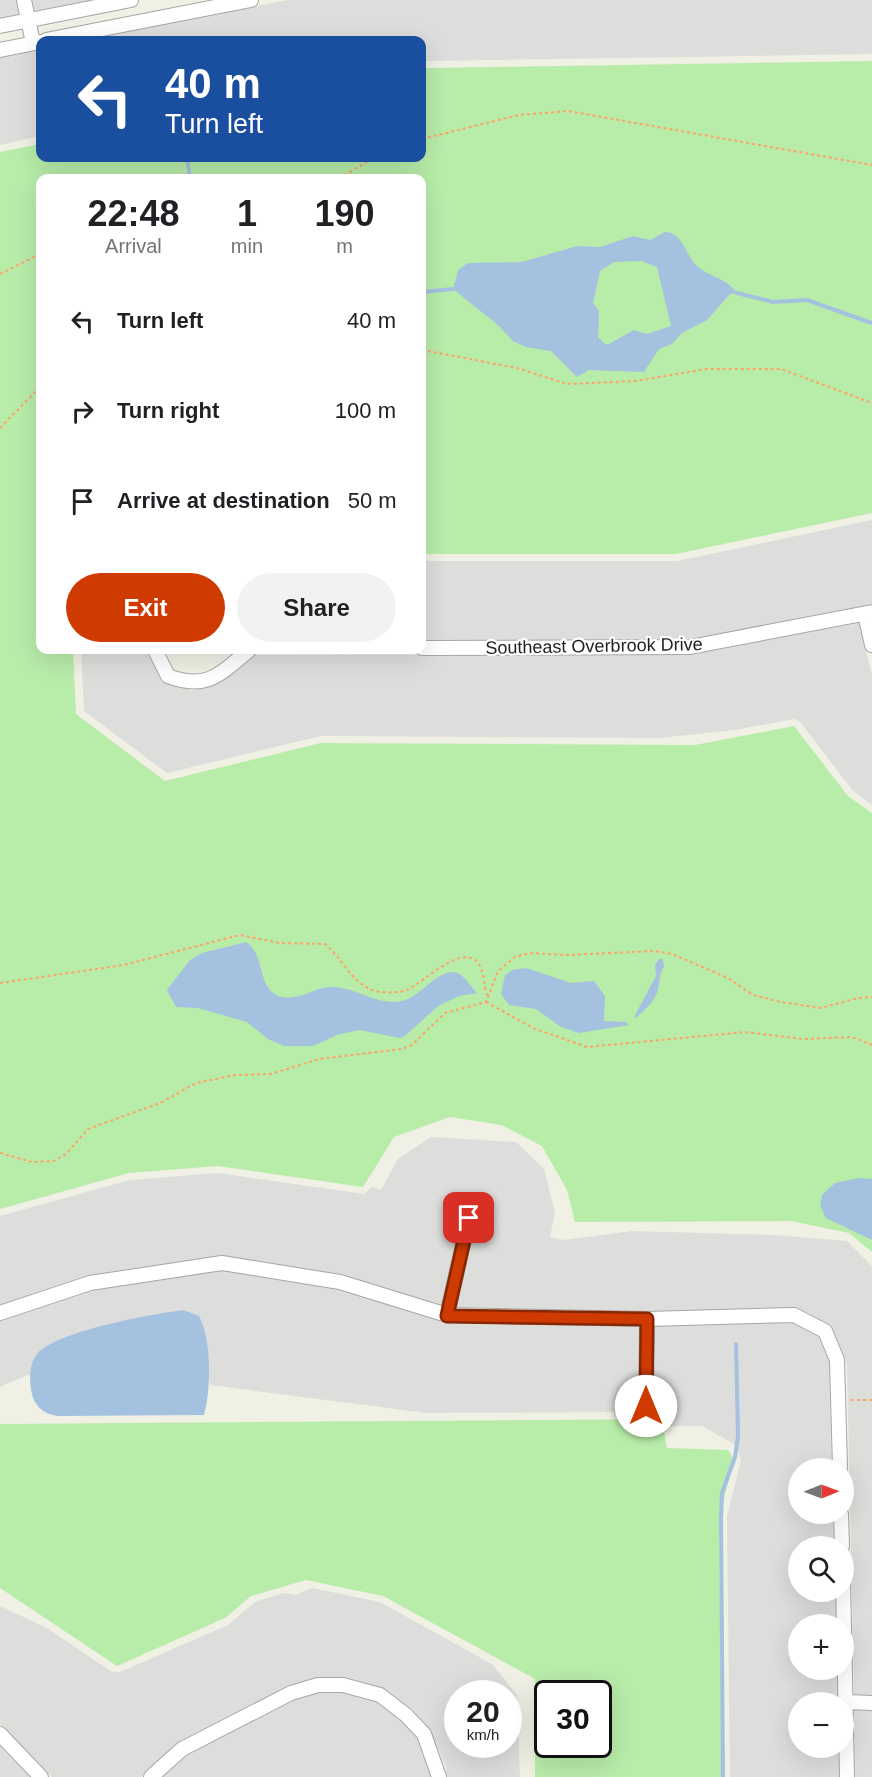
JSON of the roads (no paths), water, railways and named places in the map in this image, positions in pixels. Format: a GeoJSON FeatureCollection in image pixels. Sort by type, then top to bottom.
{"type":"FeatureCollection","features":[{"type":"Feature","properties":{"kind":"street"},"geometry":{"type":"LineString","coordinates":[[24,0],[28,20],[37,36]]}},
{"type":"Feature","properties":{"kind":"street"},"geometry":{"type":"LineString","coordinates":[[0,26],[131,0]]}},
{"type":"Feature","properties":{"kind":"street"},"geometry":{"type":"LineString","coordinates":[[70,36],[251,0]]}},
{"type":"Feature","properties":{"kind":"street"},"geometry":{"type":"LineString","coordinates":[[0,50],[36,43]]}},
{"type":"Feature","properties":{"kind":"street"},"geometry":{"type":"LineString","coordinates":[[868,613],[872,645]]}},
{"type":"Feature","properties":{"kind":"street","name":"Southeast Overbrook Drive"},"geometry":{"type":"LineString","coordinates":[[426,648],[690,647],[868,613]]}},
{"type":"Feature","properties":{"kind":"street"},"geometry":{"type":"LineString","coordinates":[[157,654],[168,676],[189,684],[210,679],[244,654]]}},
{"type":"Feature","properties":{"kind":"street"},"geometry":{"type":"LineString","coordinates":[[447,1316],[469,1218]]}},
{"type":"Feature","properties":{"kind":"street"},"geometry":{"type":"LineString","coordinates":[[0,1313],[90,1283],[222,1263],[340,1282],[447,1316],[647,1319],[794,1315],[825,1331],[837,1360],[840,1458]]}},
{"type":"Feature","properties":{"kind":"street"},"geometry":{"type":"LineString","coordinates":[[646,1406],[647,1319]]}},
{"type":"Feature","properties":{"kind":"street"},"geometry":{"type":"LineString","coordinates":[[844,1602],[847,1692]]}},
{"type":"Feature","properties":{"kind":"street"},"geometry":{"type":"LineString","coordinates":[[151,1777],[182,1749],[291,1693],[318,1685],[344,1685],[380,1695],[406,1715],[424,1734],[439,1777]]}},
{"type":"Feature","properties":{"kind":"street"},"geometry":{"type":"LineString","coordinates":[[854,1702],[872,1703]]}},
{"type":"Feature","properties":{"kind":"street"},"geometry":{"type":"LineString","coordinates":[[0,1734],[41,1777]]}},
{"type":"Feature","properties":{"kind":"street"},"geometry":{"type":"LineString","coordinates":[[847,1758],[847,1777]]}},
{"type":"Feature","properties":{"kind":"water"},"geometry":{"type":"Polygon","coordinates":[[[665,232],[676,236],[697,266],[728,284],[737,293],[730,294],[707,320],[682,333],[672,344],[659,349],[644,372],[589,370],[577,377],[551,351],[526,347],[513,341],[498,325],[453,289],[458,270],[468,263],[522,262],[577,246],[600,247],[633,236],[650,240],[665,232]],[[641,261],[614,262],[600,271],[593,303],[599,311],[598,337],[605,344],[634,330],[647,334],[671,326],[657,267],[641,261]]]}},
{"type":"Feature","properties":{"kind":"water"},"geometry":{"type":"Polygon","coordinates":[[[246,942],[256,955],[268,988],[282,997],[296,997],[322,988],[335,987],[385,1001],[402,1001],[416,994],[440,976],[454,972],[464,978],[477,993],[459,996],[438,1006],[400,1038],[359,1030],[337,1035],[313,1046],[284,1046],[268,1039],[247,1022],[198,1008],[176,1007],[167,990],[190,960],[202,953],[246,942]]]}},
{"type":"Feature","properties":{"kind":"water"},"geometry":{"type":"Polygon","coordinates":[[[659,959],[663,959],[664,967],[658,991],[636,1018],[634,1017],[656,976],[655,965],[659,959]]]}},
{"type":"Feature","properties":{"kind":"water"},"geometry":{"type":"Polygon","coordinates":[[[526,968],[571,983],[594,981],[605,996],[604,1021],[626,1022],[629,1025],[579,1033],[561,1027],[536,1009],[509,1005],[501,994],[505,975],[512,970],[526,968]]]}},
{"type":"Feature","properties":{"kind":"water"},"geometry":{"type":"Polygon","coordinates":[[[859,1178],[872,1179],[872,1240],[826,1218],[820,1206],[822,1195],[835,1183],[859,1178]]]}},
{"type":"Feature","properties":{"kind":"water"},"geometry":{"type":"Polygon","coordinates":[[[183,1310],[199,1316],[206,1338],[209,1379],[204,1415],[58,1416],[43,1411],[36,1404],[31,1389],[31,1370],[37,1354],[47,1346],[64,1338],[106,1325],[183,1310]]]}},
{"type":"Feature","properties":{"kind":"waterway"},"geometry":{"type":"LineString","coordinates":[[188,162],[189,174]]}},
{"type":"Feature","properties":{"kind":"waterway"},"geometry":{"type":"LineString","coordinates":[[426,292],[453,289]]}},
{"type":"Feature","properties":{"kind":"waterway"},"geometry":{"type":"LineString","coordinates":[[737,293],[773,302],[807,300],[872,323]]}},
{"type":"Feature","properties":{"kind":"waterway"},"geometry":{"type":"LineString","coordinates":[[723,1777],[721,1518],[722,1493],[735,1457],[738,1436],[736,1344]]}}]}
